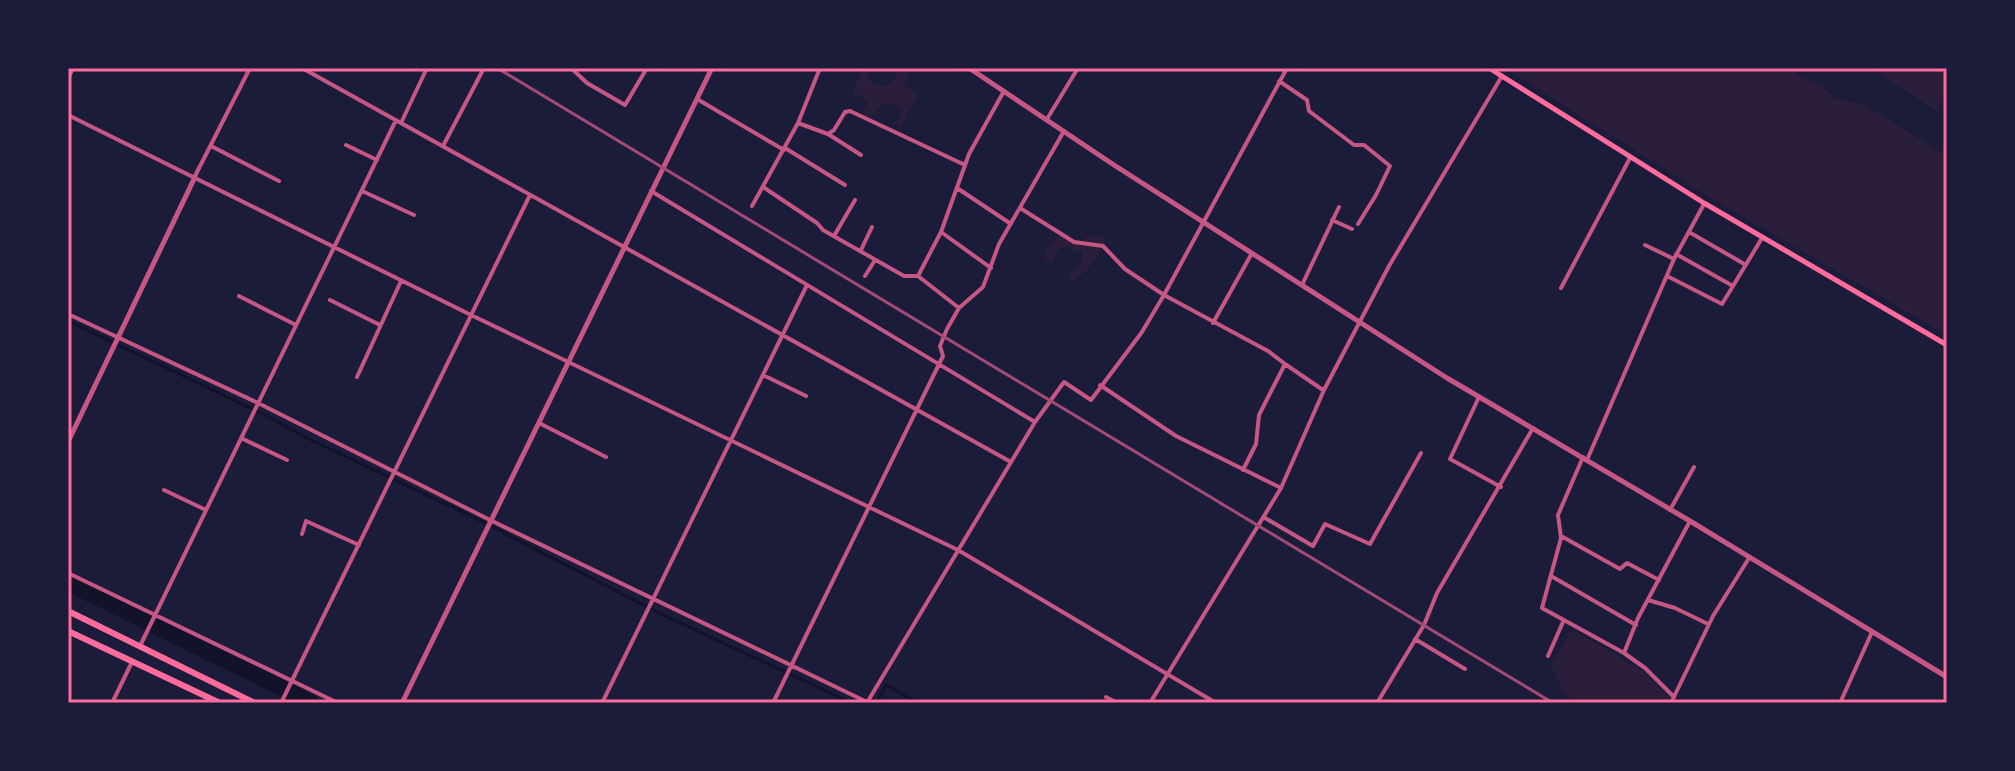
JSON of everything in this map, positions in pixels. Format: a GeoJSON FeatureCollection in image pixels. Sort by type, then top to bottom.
{"type":"FeatureCollection","features":[{"type":"Feature","properties":{"kind":"highway"},"geometry":{"type":"LineString","coordinates":[[68,611],[255,703]]}},
{"type":"Feature","properties":{"kind":"highway"},"geometry":{"type":"LineString","coordinates":[[68,631],[220,703]]}},
{"type":"Feature","properties":{"kind":"main road"},"geometry":{"type":"LineString","coordinates":[[1489,68],[1704,203],[1947,345]]}},
{"type":"Feature","properties":{"kind":"street"},"geometry":{"type":"LineString","coordinates":[[68,79],[73,68]]}},
{"type":"Feature","properties":{"kind":"street"},"geometry":{"type":"LineString","coordinates":[[68,442],[250,68]]}},
{"type":"Feature","properties":{"kind":"street"},"geometry":{"type":"LineString","coordinates":[[302,68],[1011,462]]}},
{"type":"Feature","properties":{"kind":"street"},"geometry":{"type":"LineString","coordinates":[[140,646],[377,160],[427,68]]}},
{"type":"Feature","properties":{"kind":"street"},"geometry":{"type":"LineString","coordinates":[[443,146],[484,68]]}},
{"type":"Feature","properties":{"kind":"street"},"geometry":{"type":"LineString","coordinates":[[571,68],[587,83],[625,105],[647,68]]}},
{"type":"Feature","properties":{"kind":"street"},"geometry":{"type":"LineString","coordinates":[[402,703],[712,68]]}},
{"type":"Feature","properties":{"kind":"street"},"geometry":{"type":"LineString","coordinates":[[752,206],[798,123],[820,68]]}},
{"type":"Feature","properties":{"kind":"street"},"geometry":{"type":"LineString","coordinates":[[969,68],[1204,223],[1479,397],[1947,677]]}},
{"type":"Feature","properties":{"kind":"street"},"geometry":{"type":"LineString","coordinates":[[1047,119],[1078,68]]}},
{"type":"Feature","properties":{"kind":"street"},"geometry":{"type":"LineString","coordinates":[[68,314],[258,403],[490,520],[867,702],[1035,422],[1064,382],[1091,400],[1142,332],[1287,68]]}},
{"type":"Feature","properties":{"kind":"street"},"geometry":{"type":"LineString","coordinates":[[1150,703],[1281,488],[1324,390],[1359,322],[1415,220],[1502,76]]}},
{"type":"Feature","properties":{"kind":"street"},"geometry":{"type":"LineString","coordinates":[[1279,81],[1307,100],[1309,111],[1354,145],[1364,145],[1390,166],[1358,224]]}},
{"type":"Feature","properties":{"kind":"street"},"geometry":{"type":"LineString","coordinates":[[918,276],[941,232],[965,165],[1004,91]]}},
{"type":"Feature","properties":{"kind":"street"},"geometry":{"type":"LineString","coordinates":[[696,99],[845,185]]}},
{"type":"Feature","properties":{"kind":"street"},"geometry":{"type":"LineString","coordinates":[[828,134],[845,112],[850,111],[965,165]]}},
{"type":"Feature","properties":{"kind":"street"},"geometry":{"type":"LineString","coordinates":[[68,115],[471,315],[958,550],[1216,703]]}},
{"type":"Feature","properties":{"kind":"street"},"geometry":{"type":"LineString","coordinates":[[798,123],[828,134],[861,155]]}},
{"type":"Feature","properties":{"kind":"street"},"geometry":{"type":"LineString","coordinates":[[773,703],[940,363],[943,356],[940,346],[944,336],[959,308],[983,287],[999,244],[1064,131]]}},
{"type":"Feature","properties":{"kind":"street"},"geometry":{"type":"LineString","coordinates":[[346,145],[377,160]]}},
{"type":"Feature","properties":{"kind":"street"},"geometry":{"type":"LineString","coordinates":[[211,146],[279,181]]}},
{"type":"Feature","properties":{"kind":"street"},"geometry":{"type":"LineString","coordinates":[[1561,288],[1630,158]]}},
{"type":"Feature","properties":{"kind":"street"},"geometry":{"type":"LineString","coordinates":[[763,187],[875,260],[904,276],[918,276],[959,308]]}},
{"type":"Feature","properties":{"kind":"street"},"geometry":{"type":"LineString","coordinates":[[956,187],[1011,224]]}},
{"type":"Feature","properties":{"kind":"street"},"geometry":{"type":"LineString","coordinates":[[362,191],[414,215]]}},
{"type":"Feature","properties":{"kind":"street"},"geometry":{"type":"LineString","coordinates":[[651,191],[1035,422]]}},
{"type":"Feature","properties":{"kind":"street"},"geometry":{"type":"LineString","coordinates":[[281,703],[530,195]]}},
{"type":"Feature","properties":{"kind":"street"},"geometry":{"type":"LineString","coordinates":[[834,236],[855,200]]}},
{"type":"Feature","properties":{"kind":"street"},"geometry":{"type":"LineString","coordinates":[[1704,203],[1675,257],[1558,515],[1560,536],[1542,608],[1624,653],[1645,668],[1673,700],[1708,624],[1749,558]]}},
{"type":"Feature","properties":{"kind":"street"},"geometry":{"type":"LineString","coordinates":[[1302,285],[1339,207]]}},
{"type":"Feature","properties":{"kind":"street"},"geometry":{"type":"LineString","coordinates":[[1020,208],[1074,242],[1103,246],[1125,269],[1164,295],[1268,351],[1324,390]]}},
{"type":"Feature","properties":{"kind":"street"},"geometry":{"type":"LineString","coordinates":[[1332,220],[1352,229]]}},
{"type":"Feature","properties":{"kind":"street"},"geometry":{"type":"LineString","coordinates":[[861,251],[872,227]]}},
{"type":"Feature","properties":{"kind":"street"},"geometry":{"type":"LineString","coordinates":[[941,232],[991,268]]}},
{"type":"Feature","properties":{"kind":"street"},"geometry":{"type":"LineString","coordinates":[[1688,232],[1746,265]]}},
{"type":"Feature","properties":{"kind":"street"},"geometry":{"type":"LineString","coordinates":[[1667,276],[1722,304],[1762,238]]}},
{"type":"Feature","properties":{"kind":"street"},"geometry":{"type":"LineString","coordinates":[[1645,245],[1733,286]]}},
{"type":"Feature","properties":{"kind":"street"},"geometry":{"type":"LineString","coordinates":[[1213,323],[1252,253]]}},
{"type":"Feature","properties":{"kind":"street"},"geometry":{"type":"LineString","coordinates":[[865,276],[875,260]]}},
{"type":"Feature","properties":{"kind":"street"},"geometry":{"type":"LineString","coordinates":[[357,377],[402,280]]}},
{"type":"Feature","properties":{"kind":"street"},"geometry":{"type":"LineString","coordinates":[[602,703],[807,285]]}},
{"type":"Feature","properties":{"kind":"street"},"geometry":{"type":"LineString","coordinates":[[239,296],[296,325]]}},
{"type":"Feature","properties":{"kind":"street"},"geometry":{"type":"LineString","coordinates":[[330,300],[380,325]]}},
{"type":"Feature","properties":{"kind":"street"},"geometry":{"type":"LineString","coordinates":[[1243,470],[1256,444],[1259,415],[1285,364]]}},
{"type":"Feature","properties":{"kind":"street"},"geometry":{"type":"LineString","coordinates":[[763,375],[806,396]]}},
{"type":"Feature","properties":{"kind":"street"},"geometry":{"type":"LineString","coordinates":[[1100,385],[1176,436],[1281,488]]}},
{"type":"Feature","properties":{"kind":"street"},"geometry":{"type":"LineString","coordinates":[[1479,397],[1450,459],[1501,487]]}},
{"type":"Feature","properties":{"kind":"street"},"geometry":{"type":"LineString","coordinates":[[539,423],[606,457]]}},
{"type":"Feature","properties":{"kind":"street"},"geometry":{"type":"LineString","coordinates":[[1377,703],[1533,428]]}},
{"type":"Feature","properties":{"kind":"street"},"geometry":{"type":"LineString","coordinates":[[241,438],[287,460]]}},
{"type":"Feature","properties":{"kind":"street"},"geometry":{"type":"LineString","coordinates":[[1264,517],[1313,546],[1325,524],[1370,544],[1421,453]]}},
{"type":"Feature","properties":{"kind":"street"},"geometry":{"type":"LineString","coordinates":[[1670,510],[1694,467]]}},
{"type":"Feature","properties":{"kind":"street"},"geometry":{"type":"LineString","coordinates":[[164,490],[206,510]]}},
{"type":"Feature","properties":{"kind":"street"},"geometry":{"type":"LineString","coordinates":[[302,534],[306,521],[359,545]]}},
{"type":"Feature","properties":{"kind":"street"},"geometry":{"type":"LineString","coordinates":[[1624,653],[1690,521]]}},
{"type":"Feature","properties":{"kind":"street"},"geometry":{"type":"LineString","coordinates":[[1560,536],[1620,569],[1627,563],[1659,580]]}},
{"type":"Feature","properties":{"kind":"street"},"geometry":{"type":"LineString","coordinates":[[68,573],[292,684],[338,703]]}},
{"type":"Feature","properties":{"kind":"street"},"geometry":{"type":"LineString","coordinates":[[1551,576],[1636,625]]}},
{"type":"Feature","properties":{"kind":"street"},"geometry":{"type":"LineString","coordinates":[[1648,600],[1675,608],[1708,624]]}},
{"type":"Feature","properties":{"kind":"street"},"geometry":{"type":"LineString","coordinates":[[1548,656],[1563,622]]}},
{"type":"Feature","properties":{"kind":"street"},"geometry":{"type":"LineString","coordinates":[[1840,703],[1872,632]]}},
{"type":"Feature","properties":{"kind":"street"},"geometry":{"type":"LineString","coordinates":[[1415,639],[1465,669]]}},
{"type":"Feature","properties":{"kind":"street"},"geometry":{"type":"LineString","coordinates":[[112,703],[133,660]]}},
{"type":"Feature","properties":{"kind":"street"},"geometry":{"type":"LineString","coordinates":[[1106,697],[1117,703]]}},
{"type":"Feature","properties":{"kind":"shaded area"},"geometry":{"type":"Polygon","coordinates":[[[862,68],[869,68],[868,80],[883,87],[891,84],[900,68],[910,71],[904,84],[918,95],[900,128],[896,126],[901,111],[896,104],[881,105],[874,115],[862,113],[869,101],[852,93],[862,68]]]}},
{"type":"Feature","properties":{"kind":"shaded area"},"geometry":{"type":"Polygon","coordinates":[[[1505,68],[1792,68],[1797,75],[1826,90],[1835,99],[1865,105],[1947,156],[1947,335],[1709,197],[1505,68]]]}},
{"type":"Feature","properties":{"kind":"shaded area"},"geometry":{"type":"Polygon","coordinates":[[[1870,68],[1947,68],[1947,88],[1937,111],[1870,68]]]}},
{"type":"Feature","properties":{"kind":"shaded area"},"geometry":{"type":"Polygon","coordinates":[[[1089,234],[1106,238],[1093,262],[1073,281],[1068,277],[1083,259],[1082,251],[1064,246],[1058,250],[1053,261],[1046,260],[1045,252],[1058,236],[1083,241],[1089,234]]]}},
{"type":"Feature","properties":{"kind":"shaded area"},"geometry":{"type":"Polygon","coordinates":[[[1572,630],[1643,671],[1670,699],[1667,703],[1575,703],[1563,693],[1551,665],[1572,630]]]}},
{"type":"Feature","properties":{"kind":"waterway"},"geometry":{"type":"LineString","coordinates":[[68,321],[481,521],[661,614],[852,703]]}},
{"type":"Feature","properties":{"kind":"waterway"},"geometry":{"type":"LineString","coordinates":[[68,583],[312,703]]}},
{"type":"Feature","properties":{"kind":"waterway"},"geometry":{"type":"LineString","coordinates":[[876,703],[886,685],[918,703]]}},
{"type":"Feature","properties":{"kind":"railway"},"geometry":{"type":"LineString","coordinates":[[497,68],[1553,703]]}}]}
